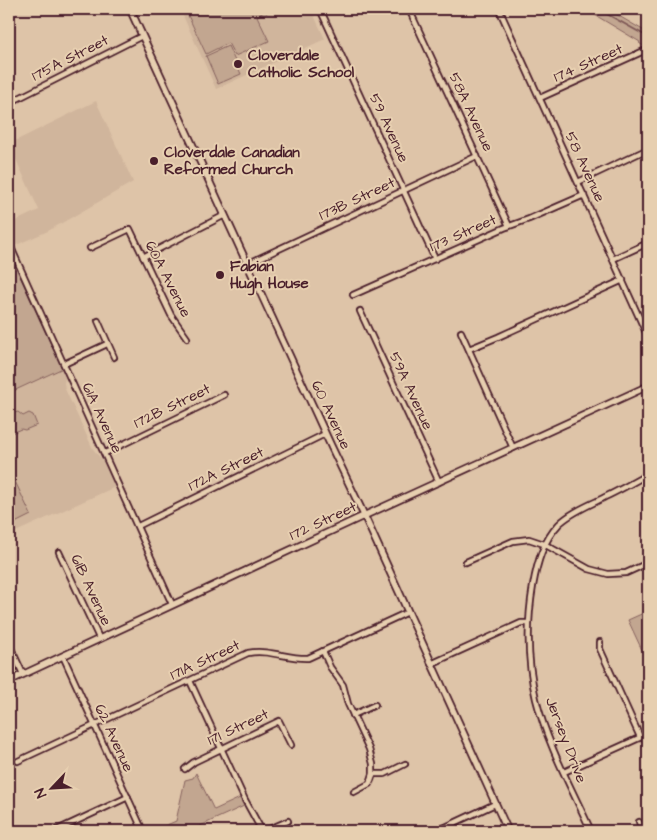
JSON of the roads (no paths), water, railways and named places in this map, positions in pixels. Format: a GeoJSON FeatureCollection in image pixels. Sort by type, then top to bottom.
{"type":"FeatureCollection","features":[{"type":"Feature","properties":{"kind":"street","name":"60 Avenue"},"geometry":{"type":"LineString","coordinates":[[130,9],[508,831]]}},
{"type":"Feature","properties":{"kind":"street"},"geometry":{"type":"LineString","coordinates":[[321,10],[330,9]]}},
{"type":"Feature","properties":{"kind":"street","name":"58A Avenue"},"geometry":{"type":"LineString","coordinates":[[409,9],[510,226]]}},
{"type":"Feature","properties":{"kind":"street","name":"58 Avenue"},"geometry":{"type":"LineString","coordinates":[[499,9],[648,337]]}},
{"type":"Feature","properties":{"kind":"street","name":"59 Avenue"},"geometry":{"type":"LineString","coordinates":[[321,10],[435,259]]}},
{"type":"Feature","properties":{"kind":"street","name":"175A Street"},"geometry":{"type":"LineString","coordinates":[[9,103],[142,36]]}},
{"type":"Feature","properties":{"kind":"street","name":"174 Street"},"geometry":{"type":"LineString","coordinates":[[540,98],[646,50]]}},
{"type":"Feature","properties":{"kind":"street"},"geometry":{"type":"LineString","coordinates":[[578,182],[648,149]]}},
{"type":"Feature","properties":{"kind":"street","name":"173B Street"},"geometry":{"type":"LineString","coordinates":[[247,264],[477,156]]}},
{"type":"Feature","properties":{"kind":"street","name":"173 Street"},"geometry":{"type":"LineString","coordinates":[[353,295],[584,195]]}},
{"type":"Feature","properties":{"kind":"street"},"geometry":{"type":"LineString","coordinates":[[143,257],[225,215]]}},
{"type":"Feature","properties":{"kind":"street","name":"60A Avenue"},"geometry":{"type":"LineString","coordinates":[[90,248],[130,229],[171,315],[187,338]]}},
{"type":"Feature","properties":{"kind":"street","name":"61A Avenue"},"geometry":{"type":"LineString","coordinates":[[9,243],[172,604]]}},
{"type":"Feature","properties":{"kind":"street"},"geometry":{"type":"LineString","coordinates":[[613,259],[648,243]]}},
{"type":"Feature","properties":{"kind":"street"},"geometry":{"type":"LineString","coordinates":[[469,350],[623,280]]}},
{"type":"Feature","properties":{"kind":"street","name":"59A Avenue"},"geometry":{"type":"LineString","coordinates":[[360,311],[439,482]]}},
{"type":"Feature","properties":{"kind":"street"},"geometry":{"type":"LineString","coordinates":[[98,322],[114,357]]}},
{"type":"Feature","properties":{"kind":"street"},"geometry":{"type":"LineString","coordinates":[[461,332],[513,448]]}},
{"type":"Feature","properties":{"kind":"street"},"geometry":{"type":"LineString","coordinates":[[64,364],[107,344]]}},
{"type":"Feature","properties":{"kind":"street","name":"172 Street"},"geometry":{"type":"LineString","coordinates":[[9,681],[364,515],[648,386]]}},
{"type":"Feature","properties":{"kind":"street","name":"172B Street"},"geometry":{"type":"LineString","coordinates":[[105,454],[224,394]]}},
{"type":"Feature","properties":{"kind":"street","name":"172A Street"},"geometry":{"type":"LineString","coordinates":[[138,526],[325,434]]}},
{"type":"Feature","properties":{"kind":"street","name":"Jersey Drive"},"geometry":{"type":"LineString","coordinates":[[591,831],[549,740],[536,699],[529,623],[531,600],[544,544],[560,523],[577,511],[648,474]]}},
{"type":"Feature","properties":{"kind":"street"},"geometry":{"type":"LineString","coordinates":[[466,562],[513,541],[529,539],[544,544],[589,569],[608,574],[626,573],[648,562]]}},
{"type":"Feature","properties":{"kind":"street","name":"61B Avenue"},"geometry":{"type":"LineString","coordinates":[[59,552],[100,638]]}},
{"type":"Feature","properties":{"kind":"street","name":"171A Street"},"geometry":{"type":"LineString","coordinates":[[18,761],[248,653],[258,651],[298,659],[308,658],[408,612]]}},
{"type":"Feature","properties":{"kind":"street"},"geometry":{"type":"LineString","coordinates":[[431,664],[521,623],[529,623]]}},
{"type":"Feature","properties":{"kind":"street"},"geometry":{"type":"LineString","coordinates":[[600,642],[600,649],[640,737]]}},
{"type":"Feature","properties":{"kind":"street"},"geometry":{"type":"LineString","coordinates":[[9,644],[23,674]]}},
{"type":"Feature","properties":{"kind":"street"},"geometry":{"type":"LineString","coordinates":[[323,651],[330,667],[343,685],[348,704],[369,749],[373,764],[371,780],[368,784],[354,792]]}},
{"type":"Feature","properties":{"kind":"street","name":"62 Avenue"},"geometry":{"type":"LineString","coordinates":[[63,656],[143,831]]}},
{"type":"Feature","properties":{"kind":"street"},"geometry":{"type":"LineString","coordinates":[[190,681],[245,800],[264,831],[288,821]]}},
{"type":"Feature","properties":{"kind":"street"},"geometry":{"type":"LineString","coordinates":[[353,715],[375,705]]}},
{"type":"Feature","properties":{"kind":"street","name":"171 Street"},"geometry":{"type":"LineString","coordinates":[[185,769],[194,762],[221,748],[279,721],[291,746]]}},
{"type":"Feature","properties":{"kind":"street"},"geometry":{"type":"LineString","coordinates":[[564,772],[648,734]]}},
{"type":"Feature","properties":{"kind":"street"},"geometry":{"type":"LineString","coordinates":[[373,774],[385,774],[405,764]]}},
{"type":"Feature","properties":{"kind":"street"},"geometry":{"type":"LineString","coordinates":[[55,831],[128,797]]}},
{"type":"Feature","properties":{"kind":"street"},"geometry":{"type":"LineString","coordinates":[[437,831],[496,804]]}},
{"type":"Feature","properties":{"kind":"street"},"geometry":{"type":"LineString","coordinates":[[639,822],[643,831]]}},
{"type":"Feature","properties":{"kind":"waterway"},"geometry":{"type":"LineString","coordinates":[[598,9],[648,37]]}},
{"type":"Feature","properties":{"kind":"place","name":"Cloverdale Catholic School"},"geometry":{"type":"Point","coordinates":[238,64]}},
{"type":"Feature","properties":{"kind":"place","name":"Cloverdale Canadian Reformed Church"},"geometry":{"type":"Point","coordinates":[154,161]}},
{"type":"Feature","properties":{"kind":"place","name":"Fabian Hugh House"},"geometry":{"type":"Point","coordinates":[220,275]}}]}
